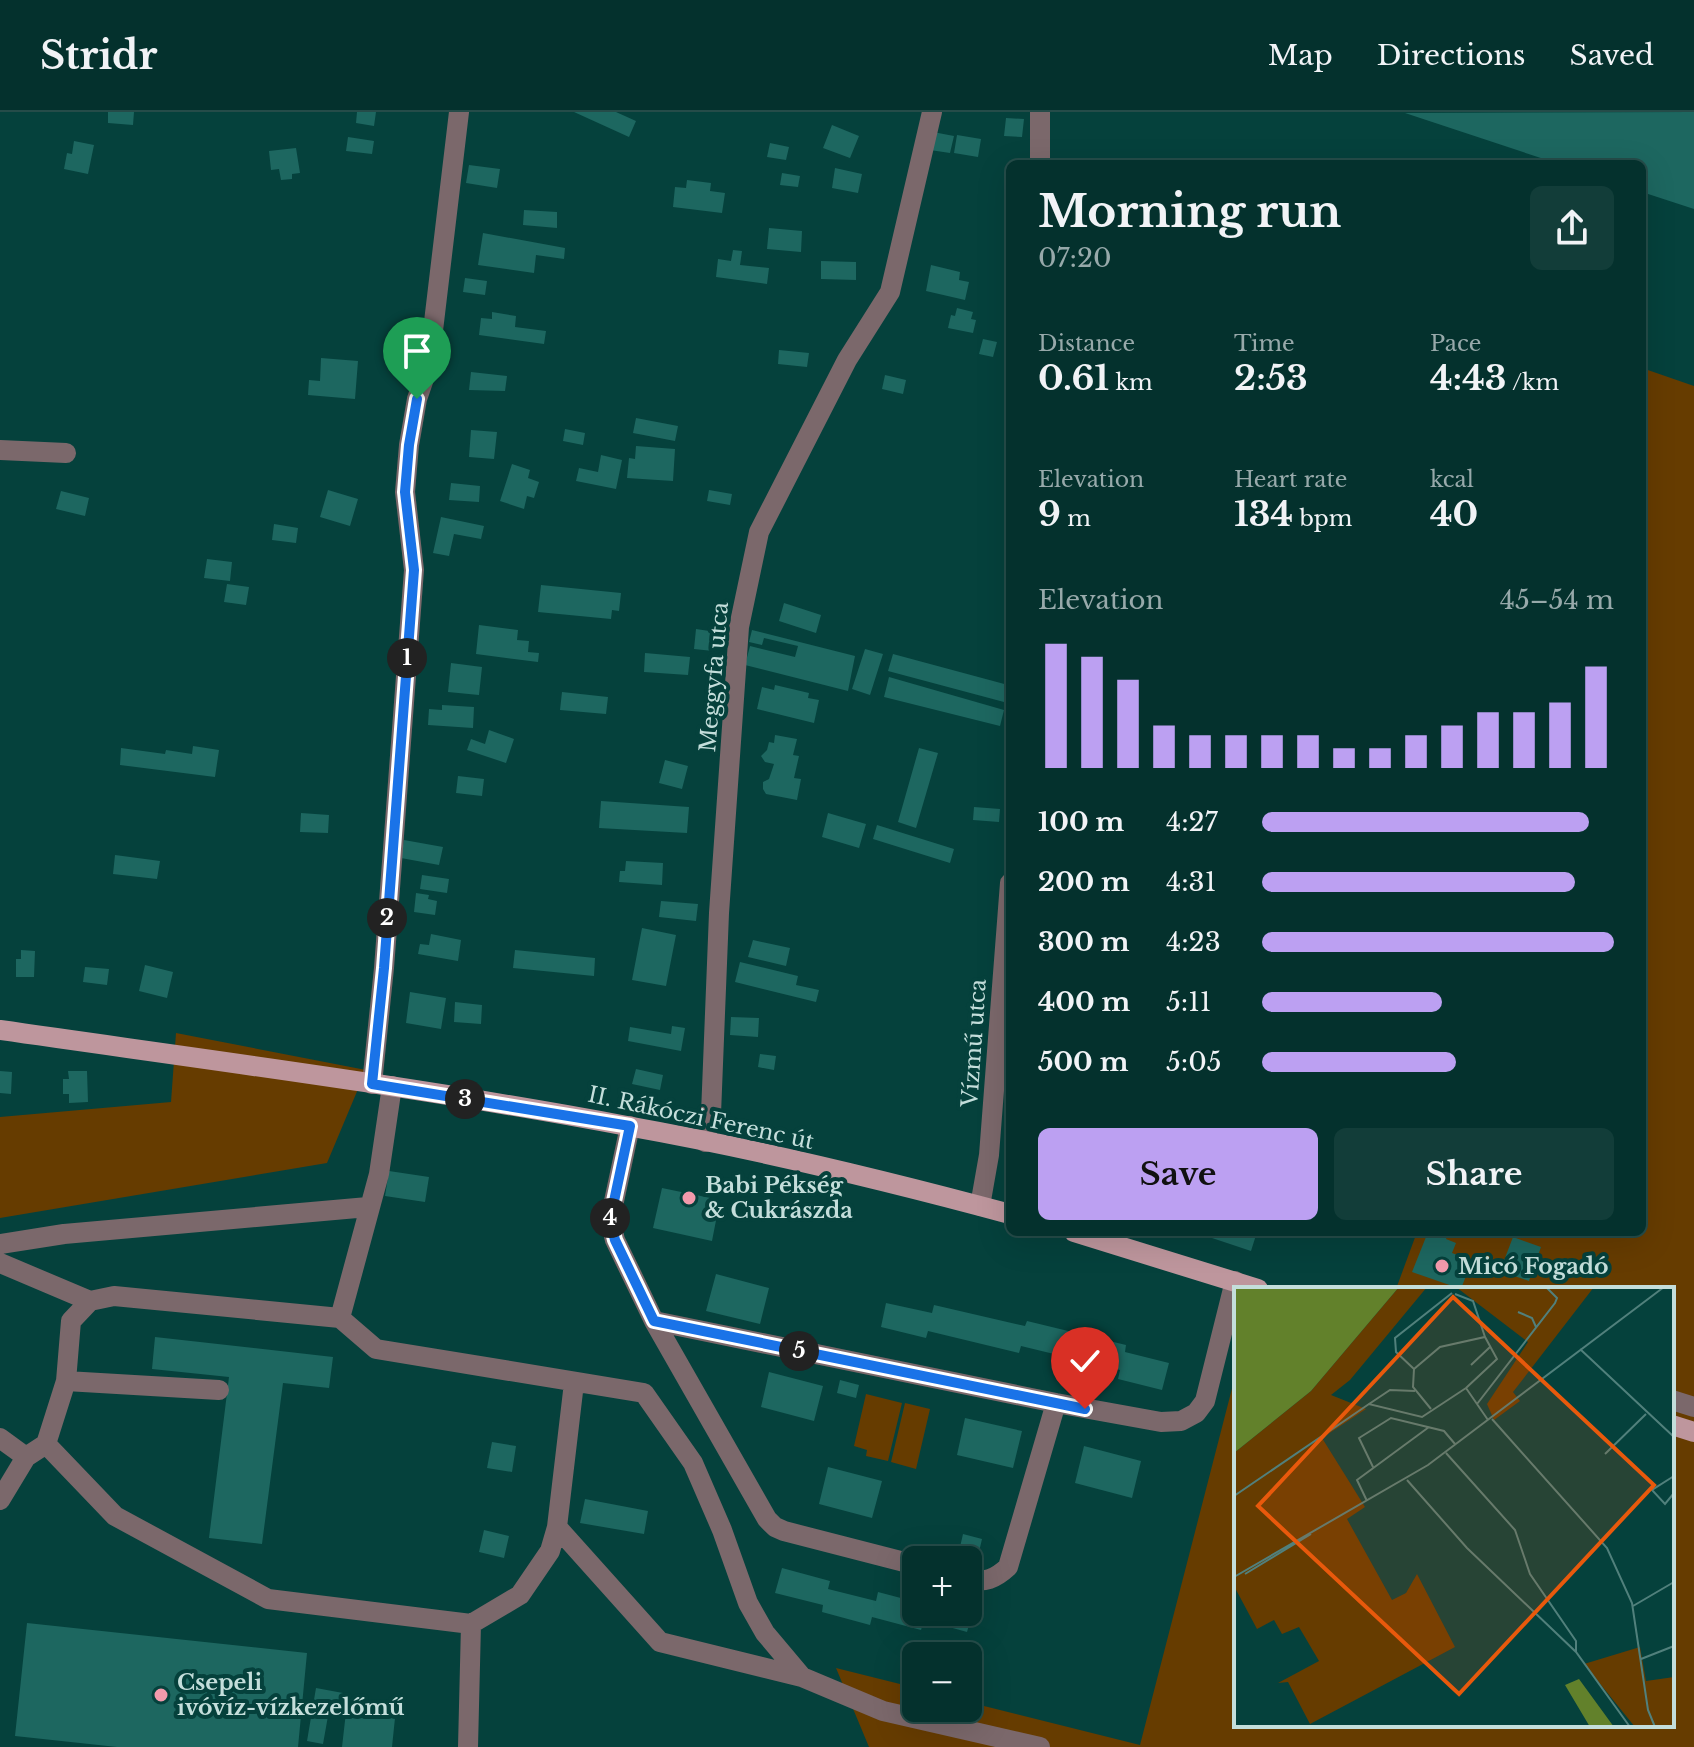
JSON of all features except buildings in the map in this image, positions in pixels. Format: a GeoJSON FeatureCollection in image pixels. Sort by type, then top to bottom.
{"type":"FeatureCollection","features":[{"type":"Feature","properties":{"kind":"main road","name":"II. Rákóczi Ferenc út"},"geometry":{"type":"LineString","coordinates":[[0,1030],[382,1085],[630,1126],[1006,1213]]}},
{"type":"Feature","properties":{"kind":"main road"},"geometry":{"type":"LineString","coordinates":[[1087,1236],[1252,1287]]}},
{"type":"Feature","properties":{"kind":"main road"},"geometry":{"type":"LineString","coordinates":[[1674,1426],[1694,1432]]}},
{"type":"Feature","properties":{"kind":"street"},"geometry":{"type":"LineString","coordinates":[[340,1318],[379,1174],[384,968],[414,570],[405,492],[417,399],[429,364],[459,112]]}},
{"type":"Feature","properties":{"kind":"street","name":"Meggyfa utca"},"geometry":{"type":"LineString","coordinates":[[705,1142],[711,1114],[719,913],[739,627],[759,532],[847,360],[890,292],[932,112]]}},
{"type":"Feature","properties":{"kind":"street"},"geometry":{"type":"LineString","coordinates":[[1040,112],[1040,160]]}},
{"type":"Feature","properties":{"kind":"street"},"geometry":{"type":"LineString","coordinates":[[0,450],[66,453]]}},
{"type":"Feature","properties":{"kind":"street","name":"Vízmű utca"},"geometry":{"type":"LineString","coordinates":[[980,1206],[989,1155],[1006,935]]}},
{"type":"Feature","properties":{"kind":"street"},"geometry":{"type":"LineString","coordinates":[[630,1126],[610,1220],[615,1240],[654,1321],[767,1519],[775,1527],[902,1561]]}},
{"type":"Feature","properties":{"kind":"street"},"geometry":{"type":"LineString","coordinates":[[0,1244],[64,1234],[368,1207]]}},
{"type":"Feature","properties":{"kind":"street"},"geometry":{"type":"LineString","coordinates":[[0,1263],[90,1301],[114,1296],[340,1318],[376,1349],[644,1393],[693,1463],[722,1530],[748,1603],[765,1633],[802,1677]]}},
{"type":"Feature","properties":{"kind":"street"},"geometry":{"type":"LineString","coordinates":[[654,1321],[1056,1403],[1161,1422],[1181,1421],[1196,1413],[1205,1401],[1235,1281]]}},
{"type":"Feature","properties":{"kind":"street"},"geometry":{"type":"LineString","coordinates":[[0,1500],[26,1457],[46,1444],[66,1381],[71,1321],[90,1301]]}},
{"type":"Feature","properties":{"kind":"street"},"geometry":{"type":"LineString","coordinates":[[66,1381],[219,1390]]}},
{"type":"Feature","properties":{"kind":"street"},"geometry":{"type":"LineString","coordinates":[[46,1444],[115,1516],[268,1599],[471,1624],[520,1595],[550,1551],[557,1527],[574,1383]]}},
{"type":"Feature","properties":{"kind":"street"},"geometry":{"type":"LineString","coordinates":[[1674,1401],[1694,1407]]}},
{"type":"Feature","properties":{"kind":"street"},"geometry":{"type":"LineString","coordinates":[[982,1580],[991,1579],[1008,1567],[1056,1403]]}},
{"type":"Feature","properties":{"kind":"street"},"geometry":{"type":"LineString","coordinates":[[0,1438],[26,1457]]}},
{"type":"Feature","properties":{"kind":"street"},"geometry":{"type":"LineString","coordinates":[[557,1527],[660,1642],[802,1677],[883,1711],[1040,1747]]}},
{"type":"Feature","properties":{"kind":"street"},"geometry":{"type":"LineString","coordinates":[[468,1747],[471,1624]]}},
{"type":"Feature","properties":{"kind":"shaded area"},"geometry":{"type":"Polygon","coordinates":[[[1646,369],[1694,386],[1694,1747],[869,1747],[836,1668],[902,1684],[902,1722],[982,1722],[982,1706],[1140,1745],[1234,1381],[1234,1727],[1674,1727],[1674,1287],[1397,1287],[1416,1236],[1646,1236],[1646,369]]]}},
{"type":"Feature","properties":{"kind":"shaded area"},"geometry":{"type":"Polygon","coordinates":[[[176,1033],[366,1070],[327,1163],[0,1218],[0,1117],[171,1102],[176,1033]]]}},
{"type":"Feature","properties":{"kind":"shaded area"},"geometry":{"type":"Polygon","coordinates":[[[866,1394],[902,1403],[888,1461],[866,1456],[867,1450],[854,1446],[866,1394]]]}},
{"type":"Feature","properties":{"kind":"shaded area"},"geometry":{"type":"Polygon","coordinates":[[[905,1403],[930,1409],[916,1469],[891,1462],[905,1403]]]}},
{"type":"Feature","properties":{"kind":"place","name":"Babi Pékség & Cukrászda"},"geometry":{"type":"Point","coordinates":[689,1198]}},
{"type":"Feature","properties":{"kind":"place","name":"Micó Fogadó"},"geometry":{"type":"Point","coordinates":[1442,1266]}},
{"type":"Feature","properties":{"kind":"place","name":"Csepeli ivóvíz-vízkezelőmű"},"geometry":{"type":"Point","coordinates":[161,1695]}},
{"type":"Feature","properties":{"kind":"route"},"geometry":{"type":"LineString","coordinates":[[417,399],[405,492],[414,570],[384,968],[372,1084],[630,1126],[610,1220],[615,1240],[654,1321],[1085,1409]]}}]}
